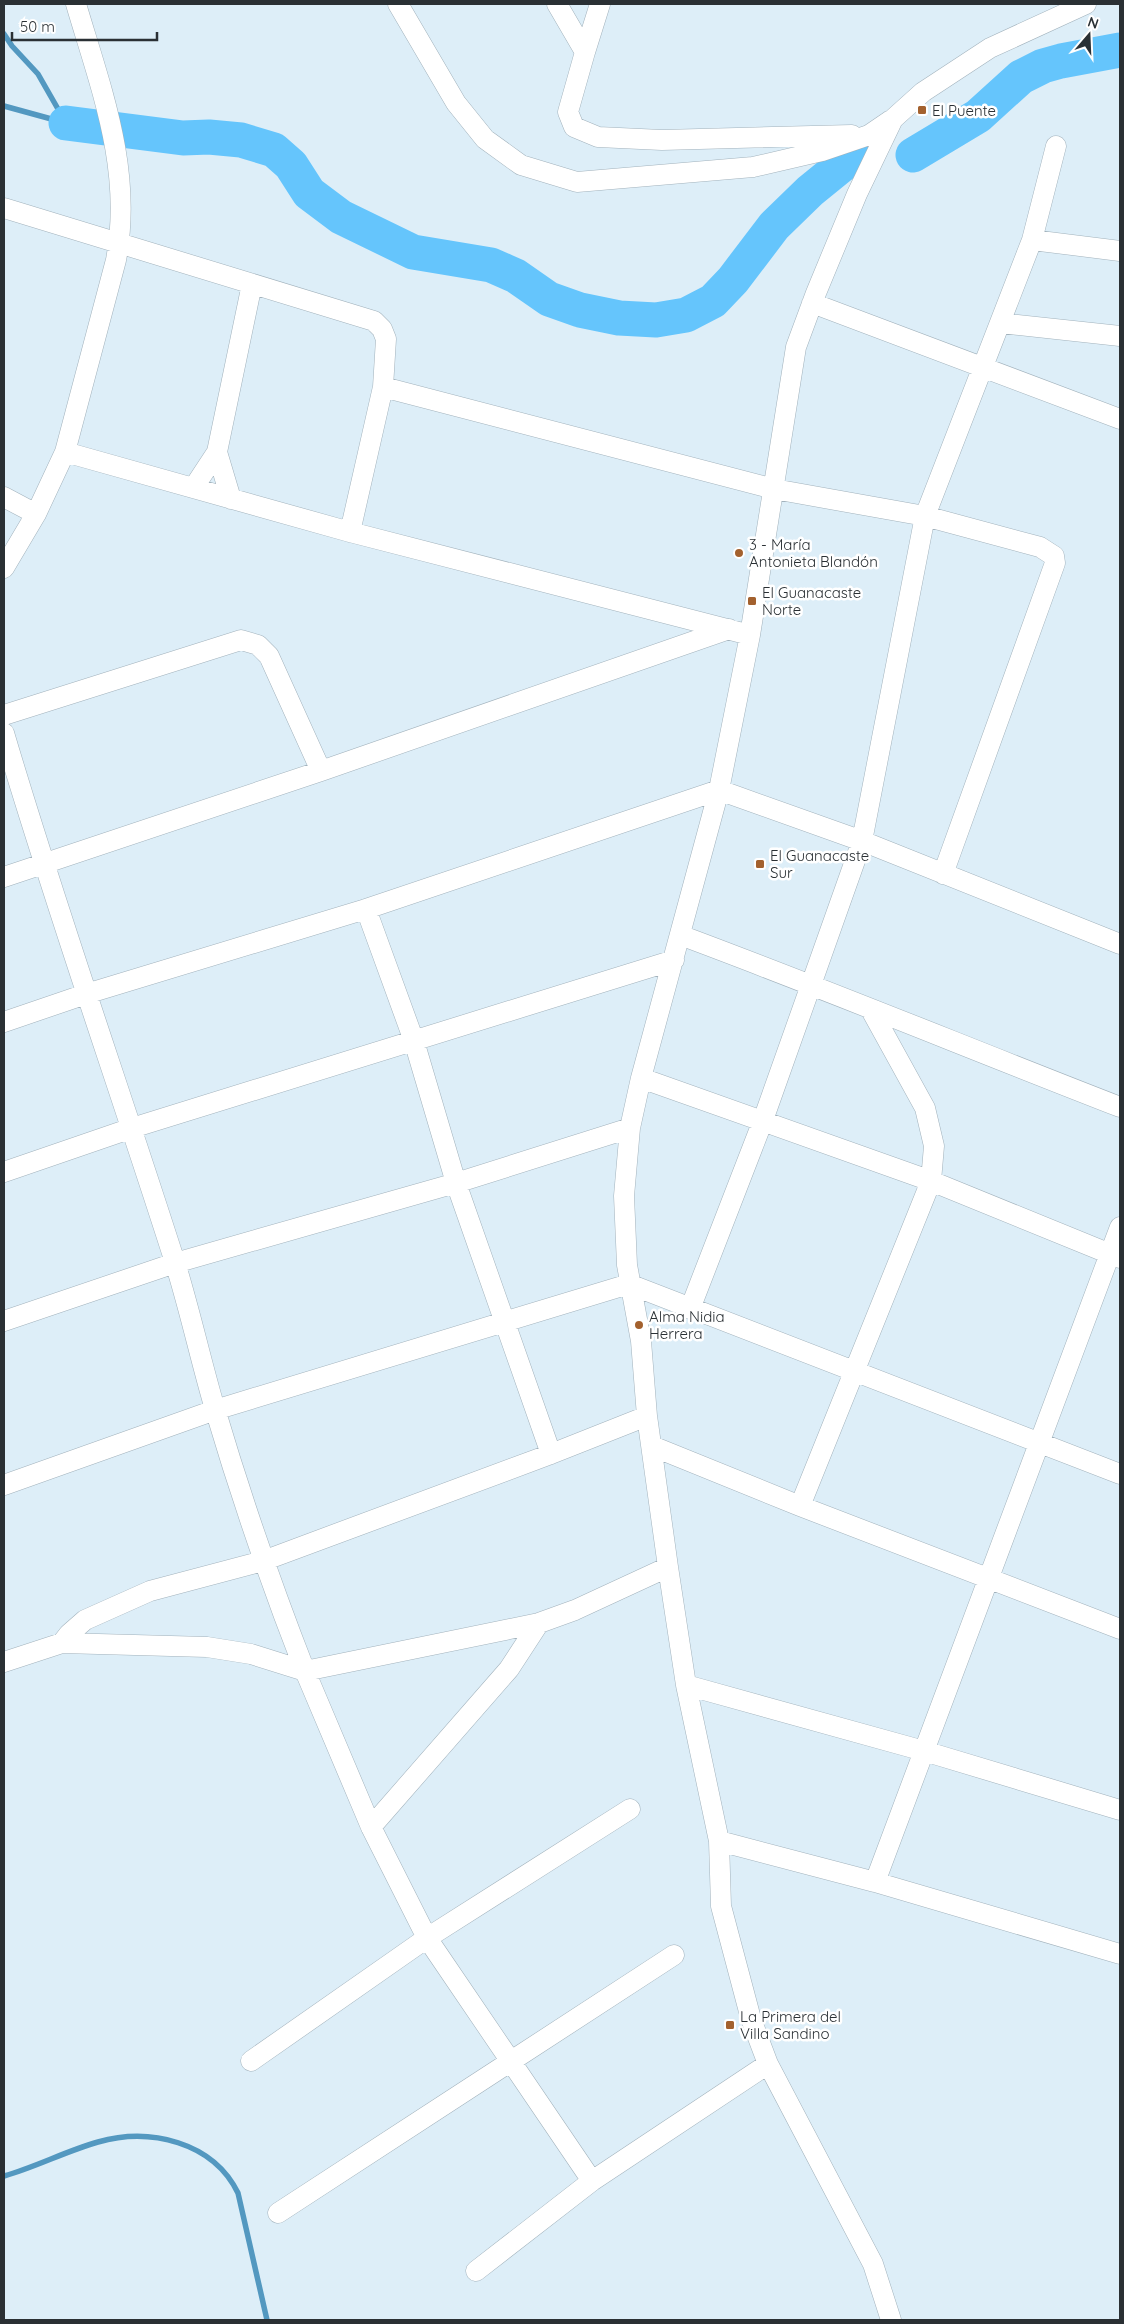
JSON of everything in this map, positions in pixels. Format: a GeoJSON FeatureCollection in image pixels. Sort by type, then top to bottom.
{"type":"FeatureCollection","features":[{"type":"Feature","properties":{"kind":"street"},"geometry":{"type":"LineString","coordinates":[[5,563],[36,514],[65,452],[122,230],[121,184],[109,110],[76,4]]}},
{"type":"Feature","properties":{"kind":"street"},"geometry":{"type":"LineString","coordinates":[[398,4],[456,103],[485,139],[521,166],[577,182],[753,167],[822,151],[868,135],[893,119],[923,92],[990,48],[1086,4]]}},
{"type":"Feature","properties":{"kind":"street"},"geometry":{"type":"LineString","coordinates":[[557,4],[586,52]]}},
{"type":"Feature","properties":{"kind":"street"},"geometry":{"type":"LineString","coordinates":[[600,4],[568,112],[574,127],[598,137],[662,140],[868,135]]}},
{"type":"Feature","properties":{"kind":"street"},"geometry":{"type":"LineString","coordinates":[[891,2320],[873,2264],[768,2064],[750,2019],[721,1906],[719,1841],[686,1685],[647,1416],[641,1342],[629,1284],[624,1196],[630,1128],[641,1078],[719,790],[750,635],[796,347],[857,194],[893,119]]}},
{"type":"Feature","properties":{"kind":"street"},"geometry":{"type":"LineString","coordinates":[[690,1309],[762,1123],[862,841],[924,516],[1032,240],[1056,146]]}},
{"type":"Feature","properties":{"kind":"street"},"geometry":{"type":"LineString","coordinates":[[4,208],[374,321],[382,329],[386,339],[383,387],[350,532]]}},
{"type":"Feature","properties":{"kind":"street"},"geometry":{"type":"LineString","coordinates":[[1032,240],[1120,251]]}},
{"type":"Feature","properties":{"kind":"street"},"geometry":{"type":"LineString","coordinates":[[194,487],[217,452],[252,284]]}},
{"type":"Feature","properties":{"kind":"street"},"geometry":{"type":"LineString","coordinates":[[812,303],[1120,419]]}},
{"type":"Feature","properties":{"kind":"street"},"geometry":{"type":"LineString","coordinates":[[1000,323],[1120,336]]}},
{"type":"Feature","properties":{"kind":"street"},"geometry":{"type":"LineString","coordinates":[[383,387],[774,489],[924,516],[1040,546],[1054,556],[1055,563],[943,874]]}},
{"type":"Feature","properties":{"kind":"street"},"geometry":{"type":"LineString","coordinates":[[65,452],[350,532],[750,635]]}},
{"type":"Feature","properties":{"kind":"street"},"geometry":{"type":"LineString","coordinates":[[217,452],[231,499]]}},
{"type":"Feature","properties":{"kind":"street"},"geometry":{"type":"LineString","coordinates":[[4,497],[36,514]]}},
{"type":"Feature","properties":{"kind":"street"},"geometry":{"type":"LineString","coordinates":[[4,877],[321,771],[729,630]]}},
{"type":"Feature","properties":{"kind":"street"},"geometry":{"type":"LineString","coordinates":[[4,715],[241,640],[258,645],[269,656],[321,771]]}},
{"type":"Feature","properties":{"kind":"street"},"geometry":{"type":"LineString","coordinates":[[4,733],[43,864],[132,1128],[175,1263],[215,1410],[263,1561],[304,1671],[370,1827],[427,1938],[592,2181]]}},
{"type":"Feature","properties":{"kind":"street"},"geometry":{"type":"LineString","coordinates":[[4,1022],[86,994],[366,909],[719,790],[862,841],[1120,944]]}},
{"type":"Feature","properties":{"kind":"street"},"geometry":{"type":"LineString","coordinates":[[366,909],[414,1041],[456,1183],[503,1322],[551,1454]]}},
{"type":"Feature","properties":{"kind":"street"},"geometry":{"type":"LineString","coordinates":[[680,936],[810,984],[871,1010],[1120,1107]]}},
{"type":"Feature","properties":{"kind":"street"},"geometry":{"type":"LineString","coordinates":[[4,1172],[132,1128],[674,960]]}},
{"type":"Feature","properties":{"kind":"street"},"geometry":{"type":"LineString","coordinates":[[800,1506],[930,1181],[934,1146],[925,1108],[871,1010]]}},
{"type":"Feature","properties":{"kind":"street"},"geometry":{"type":"LineString","coordinates":[[641,1078],[762,1123],[930,1181],[1115,1256]]}},
{"type":"Feature","properties":{"kind":"street"},"geometry":{"type":"LineString","coordinates":[[4,1321],[175,1263],[456,1183],[630,1128]]}},
{"type":"Feature","properties":{"kind":"street"},"geometry":{"type":"LineString","coordinates":[[875,1882],[1038,1443],[1115,1256],[1120,1227]]}},
{"type":"Feature","properties":{"kind":"street"},"geometry":{"type":"LineString","coordinates":[[4,1484],[215,1410],[629,1284],[854,1373],[1120,1474]]}},
{"type":"Feature","properties":{"kind":"street"},"geometry":{"type":"LineString","coordinates":[[62,1643],[69,1634],[86,1620],[150,1591],[263,1561],[551,1454],[647,1416]]}},
{"type":"Feature","properties":{"kind":"street"},"geometry":{"type":"LineString","coordinates":[[652,1446],[800,1506],[1120,1629]]}},
{"type":"Feature","properties":{"kind":"street"},"geometry":{"type":"LineString","coordinates":[[4,1662],[62,1643],[207,1647],[250,1654],[304,1671],[539,1623],[575,1610],[668,1567]]}},
{"type":"Feature","properties":{"kind":"street"},"geometry":{"type":"LineString","coordinates":[[370,1827],[509,1669],[539,1623]]}},
{"type":"Feature","properties":{"kind":"street"},"geometry":{"type":"LineString","coordinates":[[686,1685],[924,1751],[1120,1810]]}},
{"type":"Feature","properties":{"kind":"street"},"geometry":{"type":"LineString","coordinates":[[251,2060],[427,1938],[630,1809]]}},
{"type":"Feature","properties":{"kind":"street"},"geometry":{"type":"LineString","coordinates":[[719,1841],[875,1882],[1120,1954]]}},
{"type":"Feature","properties":{"kind":"street"},"geometry":{"type":"LineString","coordinates":[[278,2213],[510,2060],[674,1955]]}},
{"type":"Feature","properties":{"kind":"street"},"geometry":{"type":"LineString","coordinates":[[476,2271],[592,2181],[768,2064]]}},
{"type":"Feature","properties":{"kind":"waterway"},"geometry":{"type":"LineString","coordinates":[[4,34],[12,46],[38,74],[66,123]]}},
{"type":"Feature","properties":{"kind":"waterway"},"geometry":{"type":"LineString","coordinates":[[913,155],[978,116],[1021,77],[1043,66],[1061,61],[1120,50]]}},
{"type":"Feature","properties":{"kind":"waterway"},"geometry":{"type":"LineString","coordinates":[[4,106],[66,123]]}},
{"type":"Feature","properties":{"kind":"waterway"},"geometry":{"type":"LineString","coordinates":[[66,123],[183,138],[209,137],[241,140],[274,150],[291,165],[309,193],[341,217],[413,252],[491,265],[516,276],[549,299],[580,310],[619,318],[656,320],[686,315],[713,301],[733,280],[774,226],[810,191],[858,152]]}},
{"type":"Feature","properties":{"kind":"waterway"},"geometry":{"type":"LineString","coordinates":[[4,2176],[86,2146],[118,2138],[138,2136],[159,2138],[196,2150],[213,2161],[227,2176],[238,2193],[267,2320]]}},
{"type":"Feature","properties":{"kind":"place","name":"El Puente"},"geometry":{"type":"Point","coordinates":[922,110]}},
{"type":"Feature","properties":{"kind":"place","name":"3 - María Antonieta Blandón"},"geometry":{"type":"Point","coordinates":[739,553]}},
{"type":"Feature","properties":{"kind":"place","name":"El Guanacaste Norte"},"geometry":{"type":"Point","coordinates":[752,601]}},
{"type":"Feature","properties":{"kind":"place","name":"El Guanacaste Sur"},"geometry":{"type":"Point","coordinates":[760,864]}},
{"type":"Feature","properties":{"kind":"place","name":"Alma Nidia Herrera"},"geometry":{"type":"Point","coordinates":[639,1325]}},
{"type":"Feature","properties":{"kind":"place","name":"La Primera del Villa Sandino"},"geometry":{"type":"Point","coordinates":[730,2025]}}]}
